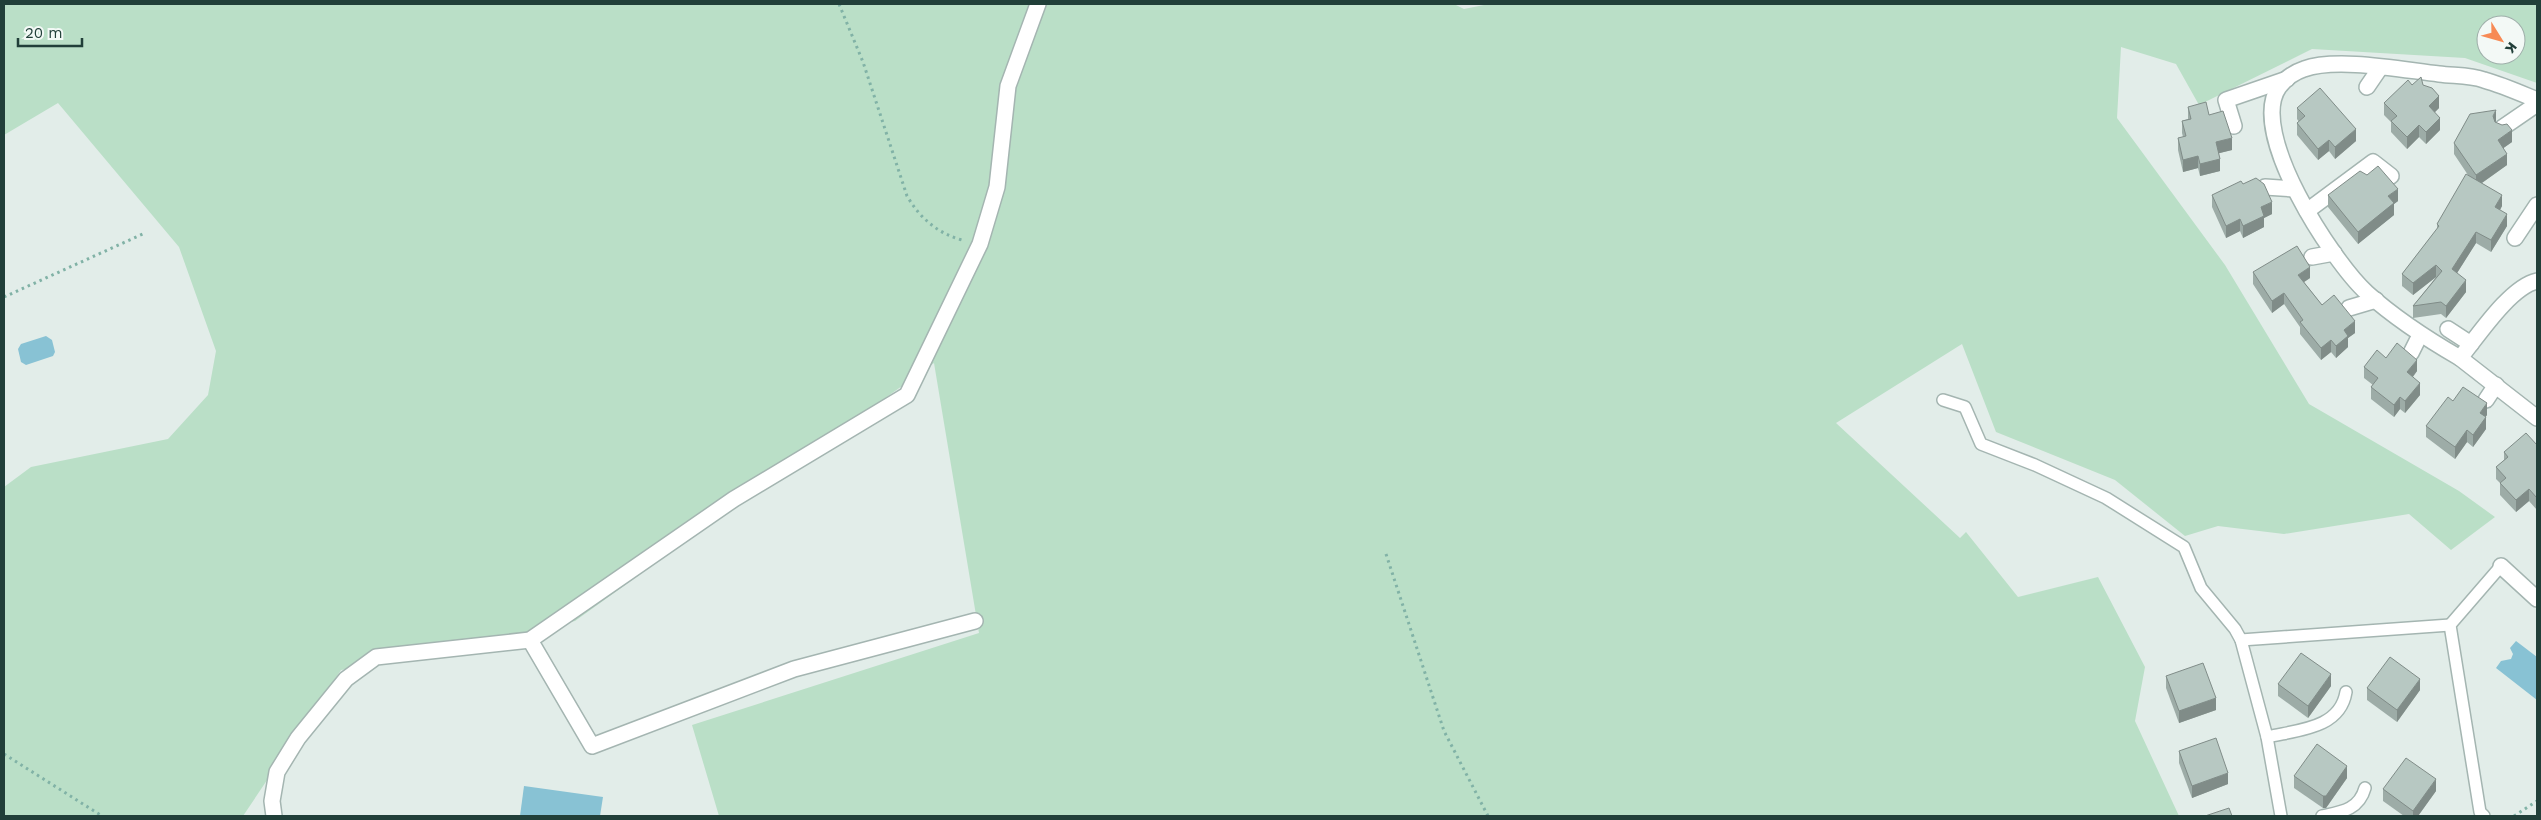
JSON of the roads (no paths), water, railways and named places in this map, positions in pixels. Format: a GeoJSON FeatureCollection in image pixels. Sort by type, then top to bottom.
{"type":"FeatureCollection","features":[{"type":"Feature","properties":{"kind":"street"},"geometry":{"type":"LineString","coordinates":[[274,816],[272,801],[277,772],[298,738],[346,679],[376,657],[530,640],[734,499],[907,395],[980,244],[997,187],[1008,86],[1038,4]]}},
{"type":"Feature","properties":{"kind":"street"},"geometry":{"type":"LineString","coordinates":[[2234,126],[2226,100],[2286,79],[2304,69],[2337,64],[2482,79],[2537,100]]}},
{"type":"Feature","properties":{"kind":"street"},"geometry":{"type":"LineString","coordinates":[[2367,87],[2380,68]]}},
{"type":"Feature","properties":{"kind":"street"},"geometry":{"type":"LineString","coordinates":[[2430,90],[2450,75]]}},
{"type":"Feature","properties":{"kind":"street"},"geometry":{"type":"LineString","coordinates":[[2286,79],[2278,88],[2273,110],[2278,152],[2294,189],[2334,253],[2366,292],[2420,335],[2460,358],[2537,418]]}},
{"type":"Feature","properties":{"kind":"street"},"geometry":{"type":"LineString","coordinates":[[2502,128],[2537,104]]}},
{"type":"Feature","properties":{"kind":"street"},"geometry":{"type":"LineString","coordinates":[[2307,211],[2373,162],[2391,176]]}},
{"type":"Feature","properties":{"kind":"street"},"geometry":{"type":"LineString","coordinates":[[2265,187],[2294,189]]}},
{"type":"Feature","properties":{"kind":"street"},"geometry":{"type":"LineString","coordinates":[[2514,238],[2537,205]]}},
{"type":"Feature","properties":{"kind":"street"},"geometry":{"type":"LineString","coordinates":[[2312,257],[2334,253]]}},
{"type":"Feature","properties":{"kind":"street"},"geometry":{"type":"LineString","coordinates":[[2460,358],[2510,297],[2531,282],[2537,281]]}},
{"type":"Feature","properties":{"kind":"street"},"geometry":{"type":"LineString","coordinates":[[2349,308],[2376,300]]}},
{"type":"Feature","properties":{"kind":"street"},"geometry":{"type":"LineString","coordinates":[[2448,329],[2471,344]]}},
{"type":"Feature","properties":{"kind":"street"},"geometry":{"type":"LineString","coordinates":[[2411,353],[2420,335]]}},
{"type":"Feature","properties":{"kind":"street"},"geometry":{"type":"LineString","coordinates":[[2486,400],[2496,385]]}},
{"type":"Feature","properties":{"kind":"street"},"geometry":{"type":"LineString","coordinates":[[2501,566],[2537,599]]}},
{"type":"Feature","properties":{"kind":"street"},"geometry":{"type":"LineString","coordinates":[[530,640],[592,746],[794,669],[975,621]]}},
{"type":"Feature","properties":{"kind":"lane"},"geometry":{"type":"LineString","coordinates":[[1943,400],[1965,407],[1981,444],[2035,465],[2106,498],[2184,547],[2201,588],[2236,629],[2241,640],[2267,737],[2281,816]]}},
{"type":"Feature","properties":{"kind":"lane"},"geometry":{"type":"LineString","coordinates":[[2241,640],[2450,625],[2501,566]]}},
{"type":"Feature","properties":{"kind":"lane"},"geometry":{"type":"LineString","coordinates":[[2450,625],[2480,815]]}},
{"type":"Feature","properties":{"kind":"lane"},"geometry":{"type":"LineString","coordinates":[[2267,737],[2325,722],[2341,708],[2346,692]]}},
{"type":"Feature","properties":{"kind":"lane"},"geometry":{"type":"LineString","coordinates":[[2322,816],[2347,810],[2354,806],[2360,800],[2365,788]]}},
{"type":"Feature","properties":{"kind":"water"},"geometry":{"type":"Polygon","coordinates":[[[46,336],[52,340],[55,352],[53,356],[26,365],[21,362],[18,349],[21,344],[46,336]]]}},
{"type":"Feature","properties":{"kind":"water"},"geometry":{"type":"Polygon","coordinates":[[[2516,641],[2537,657],[2537,700],[2496,668],[2501,661],[2511,659],[2513,654],[2510,648],[2516,641]]]}},
{"type":"Feature","properties":{"kind":"water"},"geometry":{"type":"Polygon","coordinates":[[[524,786],[603,797],[600,816],[520,816],[524,786]]]}}]}
